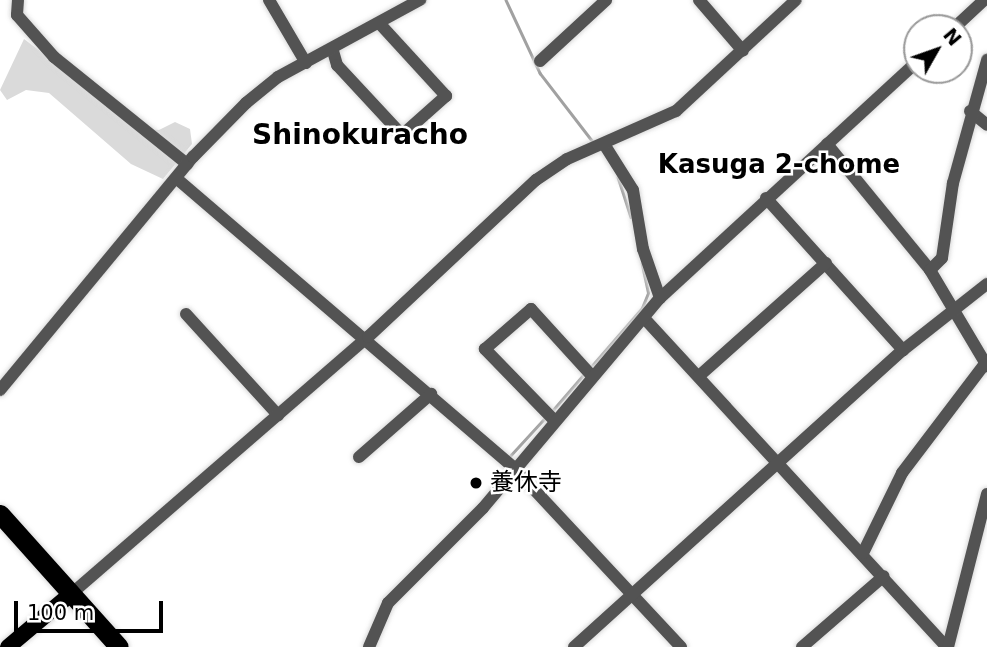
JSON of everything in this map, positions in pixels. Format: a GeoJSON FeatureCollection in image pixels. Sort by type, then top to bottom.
{"type":"FeatureCollection","features":[{"type":"Feature","properties":{"kind":"highway"},"geometry":{"type":"LineString","coordinates":[[0,514],[119,647]]}},
{"type":"Feature","properties":{"kind":"main road"},"geometry":{"type":"LineString","coordinates":[[8,647],[71,594]]}},
{"type":"Feature","properties":{"kind":"street"},"geometry":{"type":"LineString","coordinates":[[18,0],[16,15],[54,57],[187,164]]}},
{"type":"Feature","properties":{"kind":"street"},"geometry":{"type":"LineString","coordinates":[[269,0],[306,63]]}},
{"type":"Feature","properties":{"kind":"street"},"geometry":{"type":"LineString","coordinates":[[0,390],[187,164],[246,103],[306,63],[381,25],[420,0]]}},
{"type":"Feature","properties":{"kind":"street"},"geometry":{"type":"LineString","coordinates":[[540,61],[606,0]]}},
{"type":"Feature","properties":{"kind":"street"},"geometry":{"type":"LineString","coordinates":[[699,0],[743,51]]}},
{"type":"Feature","properties":{"kind":"street"},"geometry":{"type":"LineString","coordinates":[[71,594],[368,337],[536,180],[604,144],[677,111],[796,0]]}},
{"type":"Feature","properties":{"kind":"street"},"geometry":{"type":"LineString","coordinates":[[333,51],[337,65],[401,135],[446,96],[381,25]]}},
{"type":"Feature","properties":{"kind":"street"},"geometry":{"type":"LineString","coordinates":[[930,270],[942,258],[970,111],[987,60]]}},
{"type":"Feature","properties":{"kind":"street"},"geometry":{"type":"LineString","coordinates":[[369,647],[388,603],[514,468],[553,419],[660,298],[903,75]]}},
{"type":"Feature","properties":{"kind":"street"},"geometry":{"type":"LineString","coordinates":[[970,111],[987,125]]}},
{"type":"Feature","properties":{"kind":"street"},"geometry":{"type":"LineString","coordinates":[[604,144],[633,190],[660,298]]}},
{"type":"Feature","properties":{"kind":"street"},"geometry":{"type":"LineString","coordinates":[[827,144],[956,306],[985,365],[902,473],[863,553]]}},
{"type":"Feature","properties":{"kind":"street"},"geometry":{"type":"LineString","coordinates":[[177,178],[368,337],[514,468],[681,647]]}},
{"type":"Feature","properties":{"kind":"street"},"geometry":{"type":"LineString","coordinates":[[766,198],[903,350]]}},
{"type":"Feature","properties":{"kind":"street"},"geometry":{"type":"LineString","coordinates":[[699,376],[826,263]]}},
{"type":"Feature","properties":{"kind":"street"},"geometry":{"type":"LineString","coordinates":[[574,647],[903,350],[987,284]]}},
{"type":"Feature","properties":{"kind":"street"},"geometry":{"type":"LineString","coordinates":[[553,419],[485,349],[531,309],[592,376]]}},
{"type":"Feature","properties":{"kind":"street"},"geometry":{"type":"LineString","coordinates":[[186,314],[278,415]]}},
{"type":"Feature","properties":{"kind":"street"},"geometry":{"type":"LineString","coordinates":[[644,318],[781,461],[948,647]]}},
{"type":"Feature","properties":{"kind":"street"},"geometry":{"type":"LineString","coordinates":[[359,457],[430,394]]}},
{"type":"Feature","properties":{"kind":"street"},"geometry":{"type":"LineString","coordinates":[[948,647],[987,494]]}},
{"type":"Feature","properties":{"kind":"street"},"geometry":{"type":"LineString","coordinates":[[802,647],[884,576]]}},
{"type":"Feature","properties":{"kind":"shaded area"},"geometry":{"type":"Polygon","coordinates":[[[24,39],[143,129],[159,130],[175,122],[190,129],[192,144],[163,179],[131,164],[49,93],[26,90],[7,100],[0,90],[24,39]]]}},
{"type":"Feature","properties":{"kind":"waterway"},"geometry":{"type":"LineString","coordinates":[[506,0],[540,73],[594,143]]}},
{"type":"Feature","properties":{"kind":"waterway"},"geometry":{"type":"LineString","coordinates":[[618,177],[631,217]]}},
{"type":"Feature","properties":{"kind":"waterway"},"geometry":{"type":"LineString","coordinates":[[589,369],[642,308],[648,293],[642,264]]}},
{"type":"Feature","properties":{"kind":"waterway"},"geometry":{"type":"LineString","coordinates":[[552,411],[584,374]]}},
{"type":"Feature","properties":{"kind":"waterway"},"geometry":{"type":"LineString","coordinates":[[509,457],[545,418]]}},
{"type":"Feature","properties":{"kind":"place","name":"養休寺"},"geometry":{"type":"Point","coordinates":[476,483]}},
{"type":"Feature","properties":{"kind":"district","name":"Shinokuracho"},"geometry":{"type":"Point","coordinates":[360,135]}},
{"type":"Feature","properties":{"kind":"district","name":"Kasuga 2-chome"},"geometry":{"type":"Point","coordinates":[779,165]}}]}
